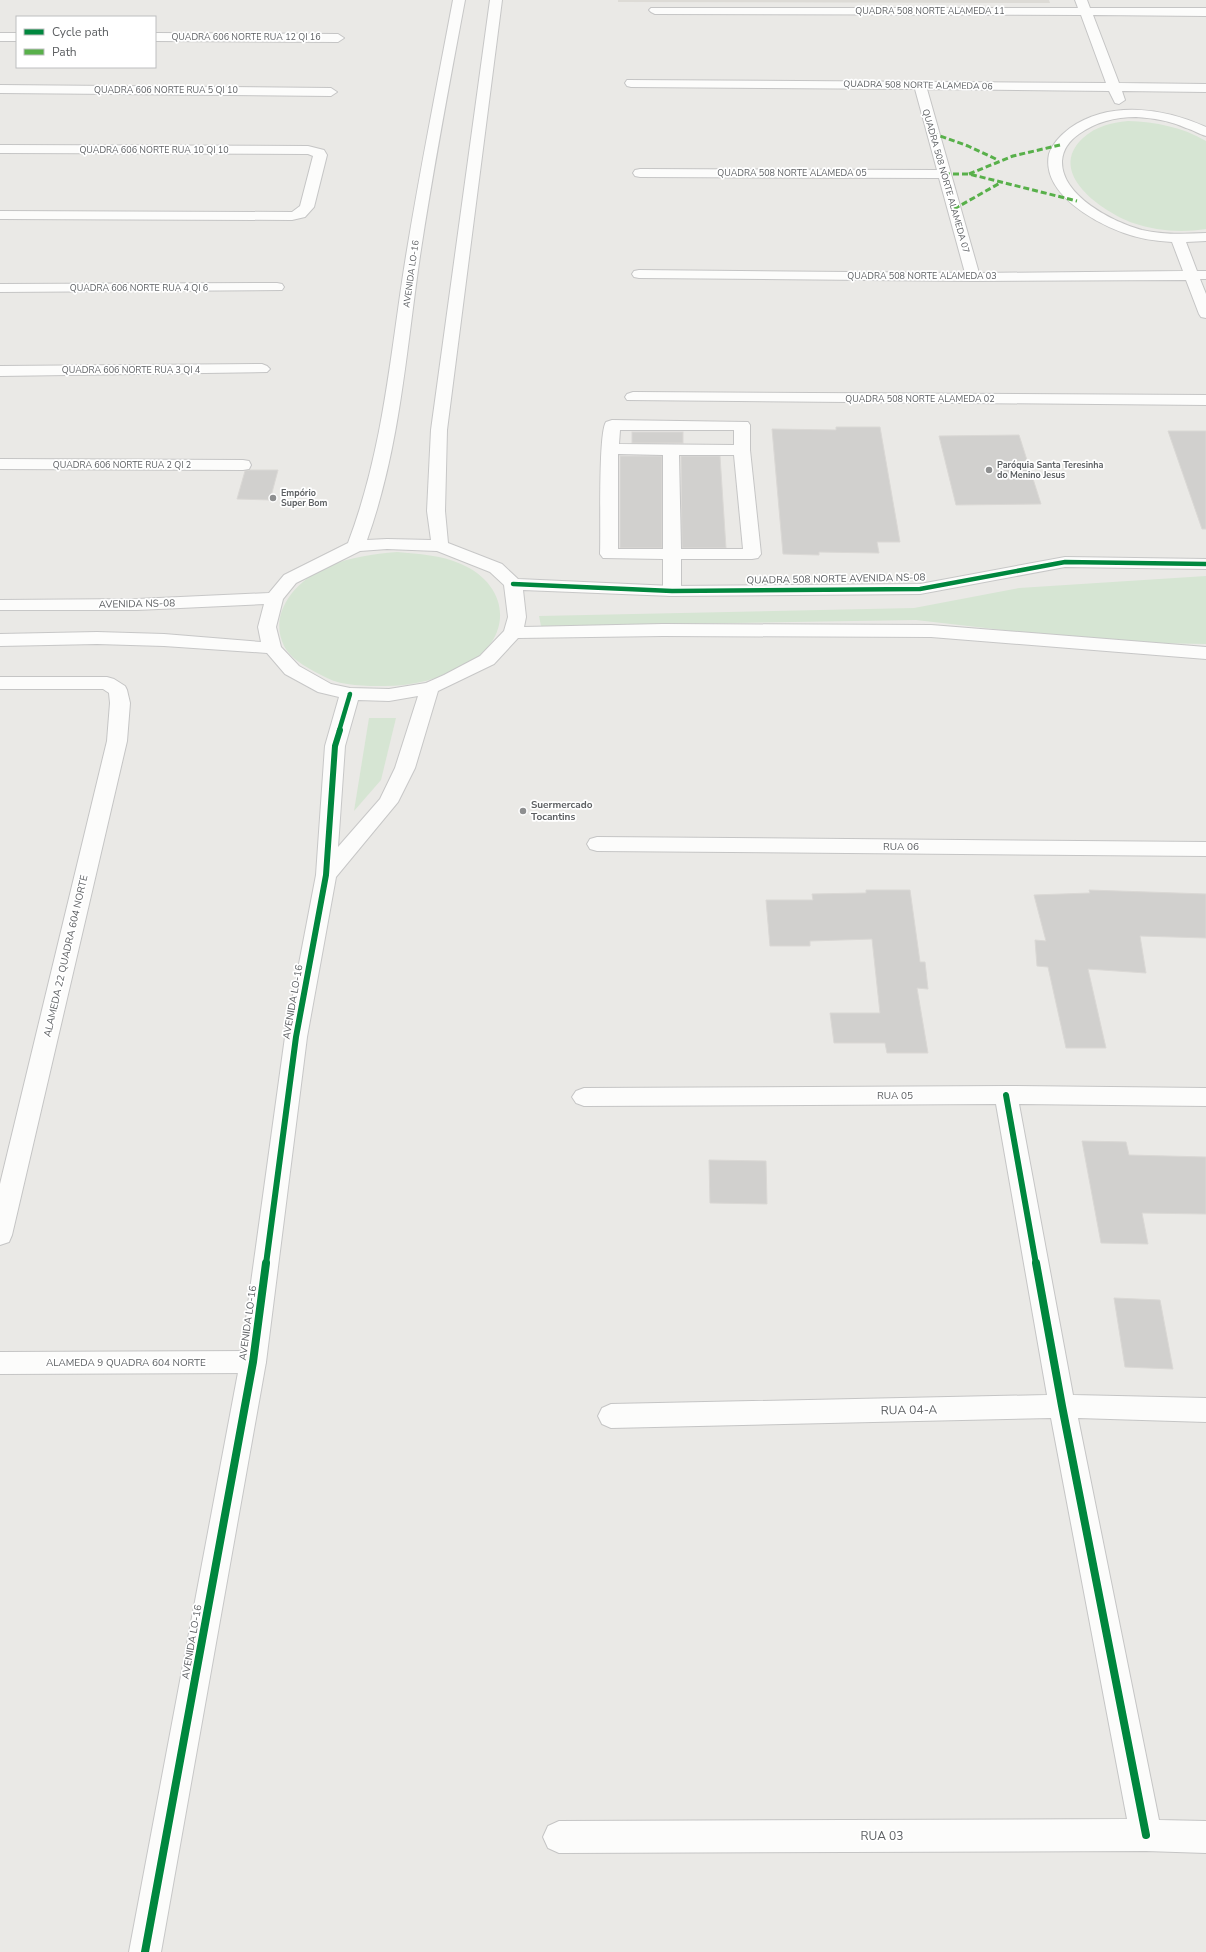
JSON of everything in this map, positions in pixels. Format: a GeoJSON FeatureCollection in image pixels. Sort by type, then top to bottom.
{"type":"FeatureCollection","features":[{"type":"Feature","properties":{"kind":"street","name":"AVENIDA LO-16"},"geometry":{"type":"LineString","coordinates":[[356,546],[376,492],[384,456],[393,405],[413,256],[459,0]]}},
{"type":"Feature","properties":{"kind":"street"},"geometry":{"type":"LineString","coordinates":[[440,546],[436,511],[438,430],[496,0]]}},
{"type":"Feature","properties":{"kind":"street"},"geometry":{"type":"LineString","coordinates":[[1081,0],[1125,114]]}},
{"type":"Feature","properties":{"kind":"street","name":"QUADRA 508 NORTE ALAMEDA 11"},"geometry":{"type":"LineString","coordinates":[[655,10],[1206,12]]}},
{"type":"Feature","properties":{"kind":"street"},"geometry":{"type":"LineString","coordinates":[[0,37],[16,37]]}},
{"type":"Feature","properties":{"kind":"street","name":"QUADRA 606 NORTE RUA 12 QI 16"},"geometry":{"type":"LineString","coordinates":[[156,37],[338,38]]}},
{"type":"Feature","properties":{"kind":"street","name":"QUADRA 508 NORTE ALAMEDA 06"},"geometry":{"type":"LineString","coordinates":[[630,83],[1206,88]]}},
{"type":"Feature","properties":{"kind":"street","name":"QUADRA 508 NORTE ALAMEDA 07"},"geometry":{"type":"LineString","coordinates":[[920,85],[974,276]]}},
{"type":"Feature","properties":{"kind":"street","name":"QUADRA 606 NORTE RUA 5 QI 10"},"geometry":{"type":"LineString","coordinates":[[0,89],[331,92]]}},
{"type":"Feature","properties":{"kind":"street"},"geometry":{"type":"LineString","coordinates":[[1206,132],[1191,125],[1166,118],[1125,114],[1095,119],[1079,128],[1066,138],[1058,149],[1055,162],[1060,181],[1077,201],[1105,220],[1141,233],[1178,239],[1206,237]]}},
{"type":"Feature","properties":{"kind":"street","name":"QUADRA 606 NORTE RUA 10 QI 10"},"geometry":{"type":"LineString","coordinates":[[0,149],[308,150],[319,152],[320,155],[307,207],[300,214],[292,216],[0,216]]}},
{"type":"Feature","properties":{"kind":"street","name":"QUADRA 508 NORTE ALAMEDA 05"},"geometry":{"type":"LineString","coordinates":[[640,173],[944,174]]}},
{"type":"Feature","properties":{"kind":"street"},"geometry":{"type":"LineString","coordinates":[[1178,239],[1206,314]]}},
{"type":"Feature","properties":{"kind":"street","name":"QUADRA 508 NORTE ALAMEDA 03"},"geometry":{"type":"LineString","coordinates":[[639,274],[974,276],[1206,275]]}},
{"type":"Feature","properties":{"kind":"street","name":"QUADRA 606 NORTE RUA 4 QI 6"},"geometry":{"type":"LineString","coordinates":[[0,288],[278,287]]}},
{"type":"Feature","properties":{"kind":"street","name":"QUADRA 606 NORTE RUA 3 QI 4"},"geometry":{"type":"LineString","coordinates":[[0,370],[262,369]]}},
{"type":"Feature","properties":{"kind":"street","name":"QUADRA 508 NORTE ALAMEDA 02"},"geometry":{"type":"LineString","coordinates":[[633,397],[1206,400]]}},
{"type":"Feature","properties":{"kind":"street"},"geometry":{"type":"LineString","coordinates":[[612,425],[742,425],[742,450],[752,554],[609,554],[610,449],[612,425]]}},
{"type":"Feature","properties":{"kind":"street"},"geometry":{"type":"LineString","coordinates":[[610,449],[742,450]]}},
{"type":"Feature","properties":{"kind":"street"},"geometry":{"type":"LineString","coordinates":[[671,450],[672,591]]}},
{"type":"Feature","properties":{"kind":"street","name":"QUADRA 606 NORTE RUA 2 QI 2"},"geometry":{"type":"LineString","coordinates":[[0,464],[243,465]]}},
{"type":"Feature","properties":{"kind":"street"},"geometry":{"type":"LineString","coordinates":[[386,544],[440,546],[496,568],[513,584],[517,617],[513,633],[487,660],[430,688],[389,695],[350,694],[325,688],[292,670],[272,648],[267,627],[274,598],[290,579],[356,546],[386,544]]}},
{"type":"Feature","properties":{"kind":"street","name":"QUADRA 508 NORTE AVENIDA NS-08"},"geometry":{"type":"LineString","coordinates":[[513,584],[672,591],[920,589],[1065,562],[1206,564]]}},
{"type":"Feature","properties":{"kind":"street","name":"AVENIDA NS-08"},"geometry":{"type":"LineString","coordinates":[[0,605],[41,606],[201,602],[274,598]]}},
{"type":"Feature","properties":{"kind":"street"},"geometry":{"type":"LineString","coordinates":[[513,633],[663,630],[931,631],[1206,653]]}},
{"type":"Feature","properties":{"kind":"street"},"geometry":{"type":"LineString","coordinates":[[0,640],[97,638],[164,640],[272,648]]}},
{"type":"Feature","properties":{"kind":"street","name":"ALAMEDA 22 QUADRA 604 NORTE"},"geometry":{"type":"LineString","coordinates":[[0,683],[107,683],[118,690],[120,703],[117,741],[0,1235]]}},
{"type":"Feature","properties":{"kind":"street"},"geometry":{"type":"LineString","coordinates":[[326,874],[388,802],[405,768],[430,688]]}},
{"type":"Feature","properties":{"kind":"street","name":"AVENIDA LO-16"},"geometry":{"type":"LineString","coordinates":[[145,1952],[253,1362],[296,1037],[326,874],[335,746],[350,694]]}},
{"type":"Feature","properties":{"kind":"street","name":"RUA 06"},"geometry":{"type":"LineString","coordinates":[[597,844],[1206,849]]}},
{"type":"Feature","properties":{"kind":"street"},"geometry":{"type":"LineString","coordinates":[[1006,1095],[1062,1406],[1146,1835]]}},
{"type":"Feature","properties":{"kind":"street","name":"RUA 05"},"geometry":{"type":"LineString","coordinates":[[584,1098],[1006,1095],[1206,1097]]}},
{"type":"Feature","properties":{"kind":"street","name":"ALAMEDA 9 QUADRA 604 NORTE"},"geometry":{"type":"LineString","coordinates":[[0,1363],[253,1362]]}},
{"type":"Feature","properties":{"kind":"street","name":"RUA 04-A"},"geometry":{"type":"LineString","coordinates":[[611,1416],[1062,1406],[1206,1410]]}},
{"type":"Feature","properties":{"kind":"street","name":"RUA 03"},"geometry":{"type":"LineString","coordinates":[[558,1837],[1146,1835],[1206,1837]]}},
{"type":"Feature","properties":{"kind":"shaded area"},"geometry":{"type":"Polygon","coordinates":[[[618,0],[1049,0],[1050,3],[618,2],[618,0]]]}},
{"type":"Feature","properties":{"kind":"green space"},"geometry":{"type":"Polygon","coordinates":[[[1128,121],[1168,126],[1188,132],[1206,141],[1206,229],[1188,231],[1142,226],[1121,218],[1107,210],[1082,190],[1074,177],[1071,164],[1073,151],[1083,138],[1098,128],[1128,121]]]}},
{"type":"Feature","properties":{"kind":"green space"},"geometry":{"type":"Polygon","coordinates":[[[397,552],[430,555],[453,561],[477,573],[489,585],[497,598],[500,612],[499,626],[493,640],[482,653],[467,664],[437,678],[395,686],[370,686],[340,683],[309,669],[292,657],[284,646],[280,633],[280,620],[283,608],[297,587],[318,571],[337,563],[362,556],[397,552]]]}},
{"type":"Feature","properties":{"kind":"green space"},"geometry":{"type":"Polygon","coordinates":[[[1206,576],[1206,644],[1149,643],[1046,635],[916,620],[541,626],[539,616],[914,608],[1019,588],[1206,576]]]}},
{"type":"Feature","properties":{"kind":"green space"},"geometry":{"type":"Polygon","coordinates":[[[369,718],[396,718],[381,780],[354,811],[369,718]]]}},
{"type":"Feature","properties":{"kind":"building"},"geometry":{"type":"Polygon","coordinates":[[[836,427],[880,427],[900,542],[877,542],[879,553],[819,552],[819,555],[783,554],[772,429],[836,430],[836,427]]]}},
{"type":"Feature","properties":{"kind":"building"},"geometry":{"type":"Polygon","coordinates":[[[1168,431],[1206,431],[1206,529],[1202,529],[1168,431]]]}},
{"type":"Feature","properties":{"kind":"building"},"geometry":{"type":"Polygon","coordinates":[[[632,432],[683,432],[683,443],[632,443],[632,432]]]}},
{"type":"Feature","properties":{"kind":"building","name":"Paróquia Santa Teresinha do Menino Jesus"},"geometry":{"type":"Polygon","coordinates":[[[1019,435],[1041,504],[956,505],[939,436],[1019,435]]]}},
{"type":"Feature","properties":{"kind":"building"},"geometry":{"type":"Polygon","coordinates":[[[620,456],[662,456],[662,548],[620,548],[620,456]]]}},
{"type":"Feature","properties":{"kind":"building"},"geometry":{"type":"Polygon","coordinates":[[[681,456],[720,456],[726,548],[682,548],[681,456]]]}},
{"type":"Feature","properties":{"kind":"building"},"geometry":{"type":"Polygon","coordinates":[[[278,470],[270,500],[237,499],[245,471],[278,470]]]}},
{"type":"Feature","properties":{"kind":"building"},"geometry":{"type":"Polygon","coordinates":[[[866,890],[910,890],[920,962],[925,962],[928,989],[917,988],[928,1053],[887,1053],[885,1043],[834,1043],[830,1013],[880,1013],[872,939],[810,941],[810,946],[770,946],[766,900],[813,900],[812,894],[866,893],[866,890]]]}},
{"type":"Feature","properties":{"kind":"building"},"geometry":{"type":"Polygon","coordinates":[[[1089,890],[1206,894],[1206,938],[1140,936],[1146,973],[1088,969],[1106,1048],[1066,1048],[1048,967],[1037,966],[1035,940],[1046,941],[1034,895],[1090,893],[1089,890]]]}},
{"type":"Feature","properties":{"kind":"building"},"geometry":{"type":"Polygon","coordinates":[[[1082,1141],[1126,1142],[1129,1155],[1206,1157],[1206,1214],[1142,1213],[1148,1244],[1101,1243],[1082,1141]]]}},
{"type":"Feature","properties":{"kind":"building"},"geometry":{"type":"Polygon","coordinates":[[[709,1160],[766,1161],[767,1204],[710,1203],[709,1160]]]}},
{"type":"Feature","properties":{"kind":"building"},"geometry":{"type":"Polygon","coordinates":[[[1114,1298],[1160,1300],[1173,1369],[1125,1367],[1114,1298]]]}},
{"type":"Feature","properties":{"kind":"marked path"},"geometry":{"type":"LineString","coordinates":[[932,133],[968,146],[998,160]]}},
{"type":"Feature","properties":{"kind":"marked path"},"geometry":{"type":"LineString","coordinates":[[969,174],[1013,156],[1060,145]]}},
{"type":"Feature","properties":{"kind":"marked path"},"geometry":{"type":"LineString","coordinates":[[944,174],[969,174],[1000,183],[1077,201]]}},
{"type":"Feature","properties":{"kind":"marked path"},"geometry":{"type":"LineString","coordinates":[[954,209],[1000,183]]}},
{"type":"Feature","properties":{"kind":"cycle path"},"geometry":{"type":"LineString","coordinates":[[513,584],[672,591],[920,589],[1065,562],[1206,564]]}},
{"type":"Feature","properties":{"kind":"cycle path"},"geometry":{"type":"LineString","coordinates":[[145,1952],[253,1362],[296,1037],[326,875],[335,746],[350,694]]}},
{"type":"Feature","properties":{"kind":"cycle path"},"geometry":{"type":"LineString","coordinates":[[1006,1095],[1062,1406],[1146,1835]]}},
{"type":"Feature","properties":{"kind":"place","name":"Paróquia Santa Teresinha do Menino Jesus"},"geometry":{"type":"Point","coordinates":[989,470]}},
{"type":"Feature","properties":{"kind":"place","name":"Empório Super Bom"},"geometry":{"type":"Point","coordinates":[273,498]}},
{"type":"Feature","properties":{"kind":"place","name":"Suermercado Tocantins"},"geometry":{"type":"Point","coordinates":[523,811]}}]}
